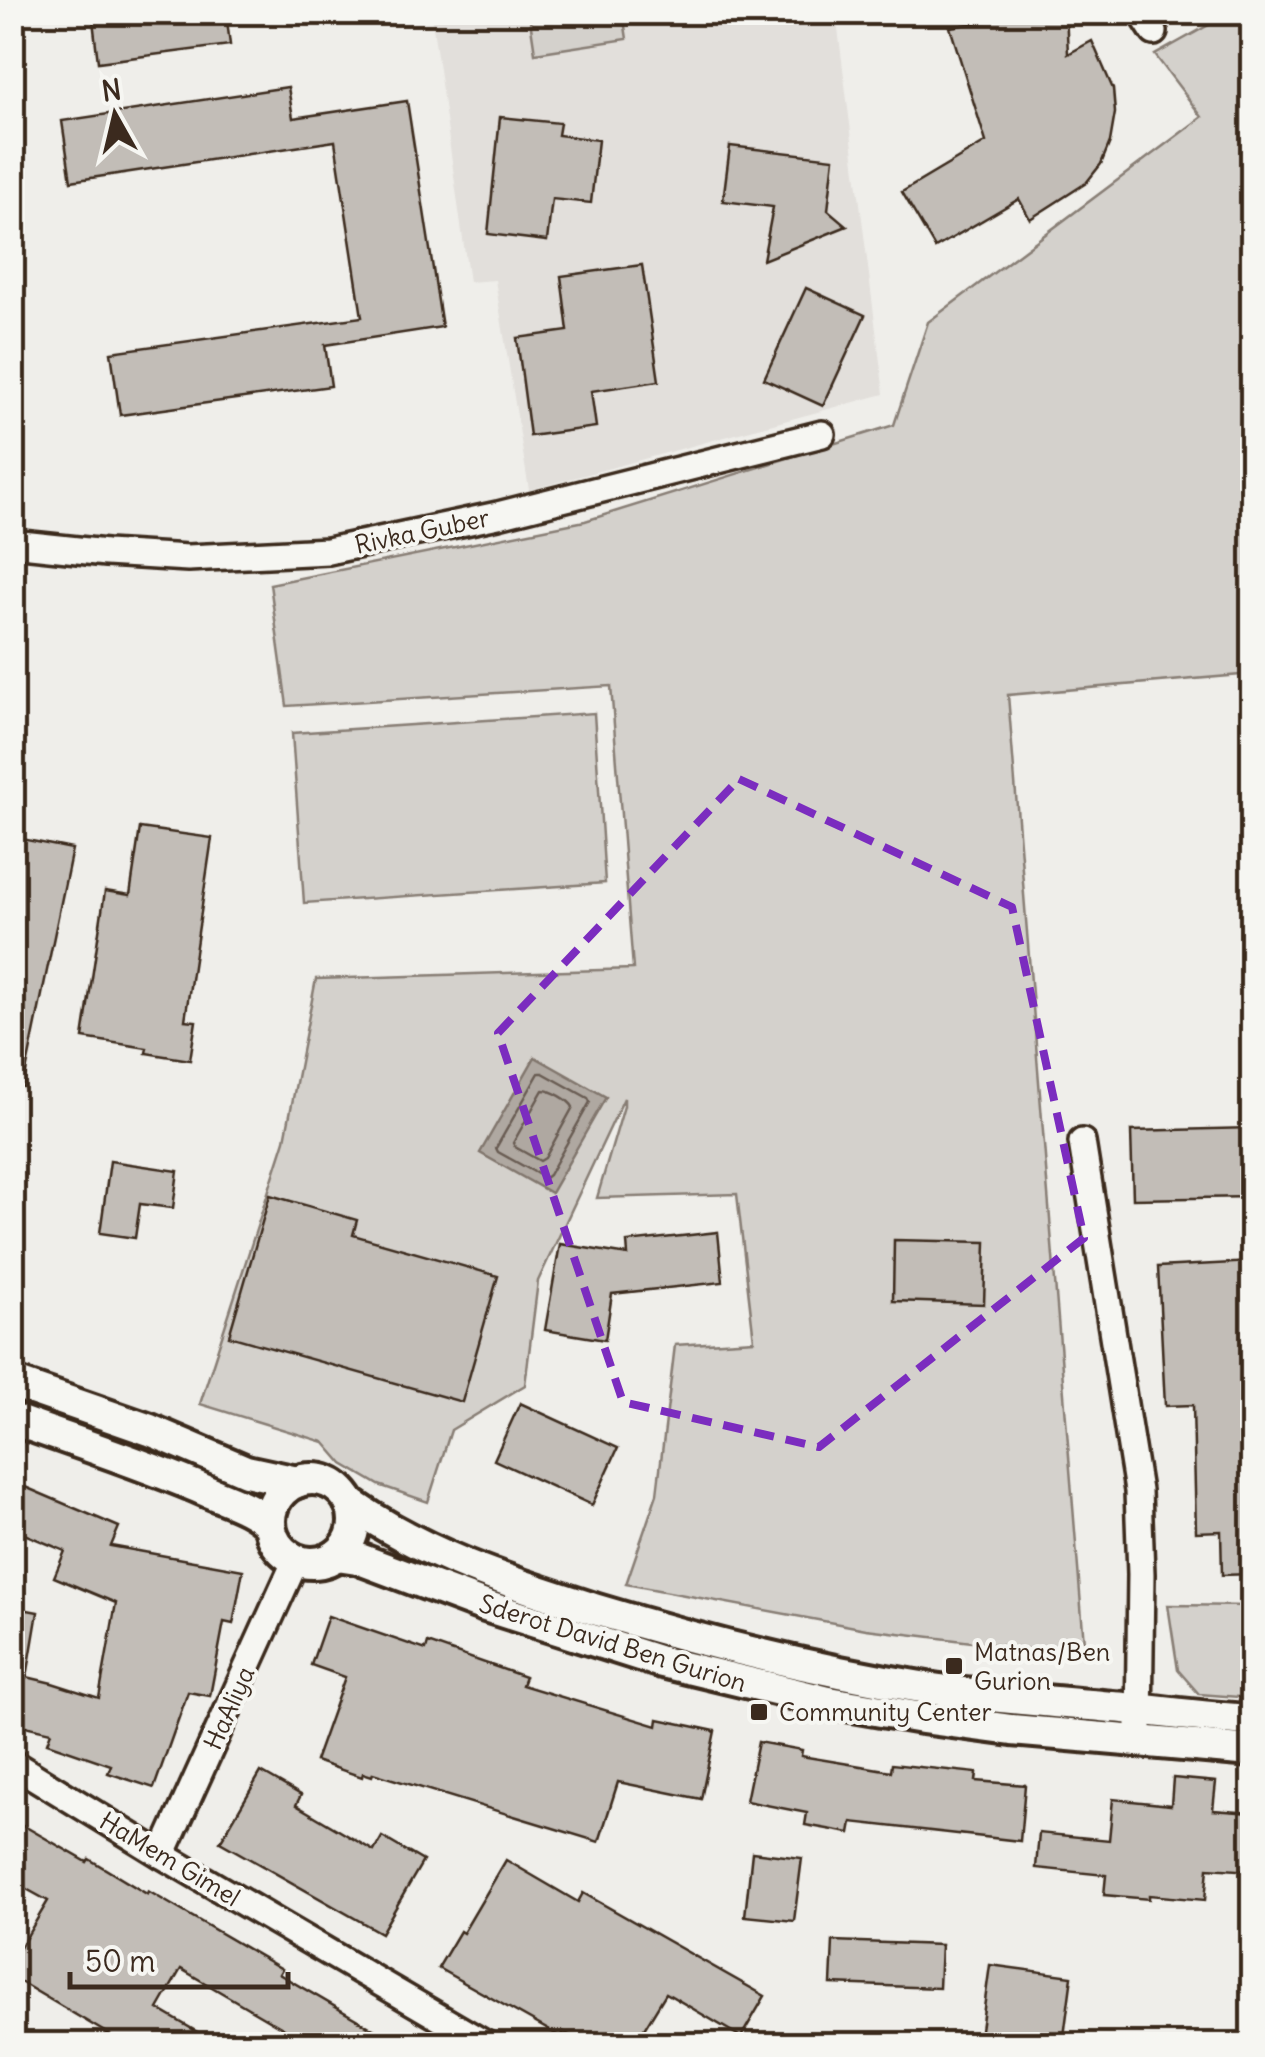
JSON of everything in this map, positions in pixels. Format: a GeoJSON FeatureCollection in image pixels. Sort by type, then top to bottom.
{"type":"FeatureCollection","features":[{"type":"Feature","properties":{"kind":"street","name":"Rivka Guber"},"geometry":{"type":"LineString","coordinates":[[12,543],[188,558],[328,551],[487,518],[822,434]]}},
{"type":"Feature","properties":{"kind":"street"},"geometry":{"type":"LineString","coordinates":[[1082,1142],[1138,1491],[1140,1741]]}},
{"type":"Feature","properties":{"kind":"street"},"geometry":{"type":"LineString","coordinates":[[12,1382],[150,1430],[246,1471],[297,1482]]}},
{"type":"Feature","properties":{"kind":"street"},"geometry":{"type":"LineString","coordinates":[[12,1419],[178,1478],[246,1508],[270,1524],[278,1546],[296,1560],[317,1563],[337,1555],[353,1532],[354,1522],[343,1492],[334,1485],[309,1479],[287,1487],[274,1504],[270,1524]]}},
{"type":"Feature","properties":{"kind":"street","name":"Sderot David Ben Gurion"},"geometry":{"type":"LineString","coordinates":[[350,1503],[389,1528],[492,1576],[667,1631],[836,1672],[1016,1699],[1252,1720]]}},
{"type":"Feature","properties":{"kind":"street","name":"Sderot David Ben Gurion"},"geometry":{"type":"LineString","coordinates":[[337,1555],[357,1558],[482,1605],[658,1661],[829,1702],[1012,1730],[1252,1752]]}},
{"type":"Feature","properties":{"kind":"street","name":"HaAliya"},"geometry":{"type":"LineString","coordinates":[[162,1856],[296,1560]]}},
{"type":"Feature","properties":{"kind":"street","name":"HaMem Gimel"},"geometry":{"type":"LineString","coordinates":[[12,1762],[162,1856],[484,2044]]}},
{"type":"Feature","properties":{"kind":"highlighted area"},"geometry":{"type":"Polygon","coordinates":[[[739,779],[1012,907],[1084,1238],[819,1447],[623,1402],[498,1033],[739,779]]]}},
{"type":"Feature","properties":{"kind":"shaded area"},"geometry":{"type":"Polygon","coordinates":[[[431,13],[836,13],[884,394],[529,490],[495,280],[469,282],[431,13]]]}},
{"type":"Feature","properties":{"kind":"shaded area"},"geometry":{"type":"Polygon","coordinates":[[[529,13],[623,13],[627,39],[535,53],[529,13]]]}},
{"type":"Feature","properties":{"kind":"shaded area"},"geometry":{"type":"Polygon","coordinates":[[[1210,13],[1252,13],[1252,674],[1008,695],[1085,1656],[866,1629],[626,1584],[657,1494],[675,1345],[754,1340],[737,1194],[597,1198],[624,1098],[538,1281],[525,1385],[451,1430],[428,1502],[379,1485],[343,1464],[324,1442],[200,1404],[285,1140],[316,979],[633,969],[611,686],[287,706],[270,584],[585,521],[894,425],[928,322],[1202,117],[1155,55],[1214,22],[1210,13]]]}},
{"type":"Feature","properties":{"kind":"shaded area"},"geometry":{"type":"Polygon","coordinates":[[[594,713],[605,883],[304,903],[292,733],[594,713]]]}},
{"type":"Feature","properties":{"kind":"shaded area"},"geometry":{"type":"Polygon","coordinates":[[[1168,1605],[1252,1606],[1252,1698],[1199,1694],[1178,1670],[1168,1605]]]}},
{"type":"Feature","properties":{"kind":"water"},"geometry":{"type":"Polygon","coordinates":[[[535,1057],[606,1097],[551,1193],[480,1153],[535,1057]]]}},
{"type":"Feature","properties":{"kind":"building"},"geometry":{"type":"Polygon","coordinates":[[[92,12],[226,12],[230,45],[98,62],[92,12]]]}},
{"type":"Feature","properties":{"kind":"building"},"geometry":{"type":"Polygon","coordinates":[[[1066,12],[1068,54],[1092,41],[1113,89],[1115,113],[1101,164],[1086,183],[1030,219],[1019,199],[935,248],[902,192],[986,142],[950,27],[1066,12]]]}},
{"type":"Feature","properties":{"kind":"building"},"geometry":{"type":"Polygon","coordinates":[[[288,87],[293,118],[407,101],[442,327],[325,345],[331,386],[120,415],[111,352],[362,317],[335,141],[71,181],[62,121],[288,87]]]}},
{"type":"Feature","properties":{"kind":"building"},"geometry":{"type":"Polygon","coordinates":[[[500,117],[560,123],[558,135],[598,140],[591,203],[552,199],[547,241],[488,234],[500,117]]]}},
{"type":"Feature","properties":{"kind":"building"},"geometry":{"type":"Polygon","coordinates":[[[730,146],[834,158],[828,210],[847,226],[763,260],[773,207],[723,201],[730,146]]]}},
{"type":"Feature","properties":{"kind":"building"},"geometry":{"type":"Polygon","coordinates":[[[642,265],[659,381],[591,391],[596,427],[530,436],[517,338],[568,331],[561,276],[642,265]]]}},
{"type":"Feature","properties":{"kind":"building"},"geometry":{"type":"Polygon","coordinates":[[[806,288],[865,315],[823,406],[764,379],[806,288]]]}},
{"type":"Feature","properties":{"kind":"building"},"geometry":{"type":"Polygon","coordinates":[[[140,828],[212,838],[185,1020],[196,1021],[190,1060],[146,1053],[147,1048],[83,1038],[105,891],[130,895],[140,828]]]}},
{"type":"Feature","properties":{"kind":"building"},"geometry":{"type":"Polygon","coordinates":[[[12,837],[72,849],[23,1087],[12,1086],[12,837]]]}},
{"type":"Feature","properties":{"kind":"building"},"geometry":{"type":"Polygon","coordinates":[[[1252,1128],[1252,1197],[1133,1199],[1131,1131],[1252,1128]]]}},
{"type":"Feature","properties":{"kind":"building"},"geometry":{"type":"Polygon","coordinates":[[[110,1161],[178,1171],[173,1208],[140,1204],[135,1238],[100,1233],[110,1161]]]}},
{"type":"Feature","properties":{"kind":"building"},"geometry":{"type":"Polygon","coordinates":[[[270,1195],[357,1220],[353,1235],[498,1276],[462,1402],[229,1336],[270,1195]]]}},
{"type":"Feature","properties":{"kind":"building"},"geometry":{"type":"Polygon","coordinates":[[[718,1232],[723,1282],[612,1294],[605,1340],[545,1330],[560,1244],[628,1255],[627,1242],[718,1232]]]}},
{"type":"Feature","properties":{"kind":"building"},"geometry":{"type":"Polygon","coordinates":[[[894,1240],[986,1242],[984,1304],[893,1301],[894,1240]]]}},
{"type":"Feature","properties":{"kind":"building"},"geometry":{"type":"Polygon","coordinates":[[[1252,1262],[1252,1574],[1222,1575],[1221,1531],[1196,1532],[1193,1405],[1165,1406],[1158,1267],[1252,1262]]]}},
{"type":"Feature","properties":{"kind":"building"},"geometry":{"type":"Polygon","coordinates":[[[520,1403],[618,1448],[592,1505],[494,1460],[520,1403]]]}},
{"type":"Feature","properties":{"kind":"building"},"geometry":{"type":"Polygon","coordinates":[[[25,1487],[119,1527],[111,1546],[243,1570],[233,1624],[224,1622],[210,1696],[188,1692],[154,1788],[108,1773],[111,1765],[47,1743],[51,1732],[12,1723],[12,1607],[38,1612],[27,1677],[99,1698],[116,1603],[54,1577],[65,1551],[12,1529],[12,1518],[25,1487]]]}},
{"type":"Feature","properties":{"kind":"building"},"geometry":{"type":"Polygon","coordinates":[[[328,1616],[426,1650],[428,1643],[525,1677],[522,1685],[657,1726],[658,1719],[715,1731],[701,1799],[618,1782],[599,1842],[373,1773],[363,1773],[362,1777],[315,1761],[345,1677],[311,1665],[328,1616]]]}},
{"type":"Feature","properties":{"kind":"building"},"geometry":{"type":"Polygon","coordinates":[[[758,1742],[802,1750],[801,1756],[891,1771],[892,1764],[977,1773],[976,1781],[1025,1785],[1020,1841],[852,1822],[850,1833],[805,1825],[807,1813],[746,1801],[758,1742]]]}},
{"type":"Feature","properties":{"kind":"building"},"geometry":{"type":"Polygon","coordinates":[[[261,1772],[301,1795],[296,1805],[374,1851],[382,1837],[423,1861],[381,1933],[220,1842],[261,1772]]]}},
{"type":"Feature","properties":{"kind":"building"},"geometry":{"type":"Polygon","coordinates":[[[1173,1778],[1216,1782],[1213,1810],[1252,1813],[1252,1871],[1208,1868],[1205,1900],[1104,1895],[1106,1875],[1036,1868],[1039,1833],[1109,1840],[1113,1799],[1171,1805],[1173,1778]]]}},
{"type":"Feature","properties":{"kind":"building"},"geometry":{"type":"Polygon","coordinates":[[[12,1819],[147,1894],[148,1891],[282,1969],[279,1974],[399,2044],[275,2044],[284,2029],[181,1969],[158,2009],[218,2044],[125,2044],[12,1977],[12,1961],[48,1901],[12,1881],[12,1819]]]}},
{"type":"Feature","properties":{"kind":"building"},"geometry":{"type":"Polygon","coordinates":[[[752,1852],[802,1858],[794,1921],[745,1916],[752,1852]]]}},
{"type":"Feature","properties":{"kind":"building"},"geometry":{"type":"Polygon","coordinates":[[[506,1860],[578,1902],[583,1893],[765,1996],[741,2037],[666,1993],[635,2044],[585,2044],[564,2032],[561,2037],[438,1968],[506,1860]]]}},
{"type":"Feature","properties":{"kind":"building"},"geometry":{"type":"Polygon","coordinates":[[[833,1941],[941,1945],[939,1988],[831,1984],[833,1941]]]}},
{"type":"Feature","properties":{"kind":"building"},"geometry":{"type":"Polygon","coordinates":[[[990,1965],[1072,1976],[1063,2044],[979,2044],[990,1965]]]}},
{"type":"Feature","properties":{"kind":"place","name":"Matnas/Ben Gurion"},"geometry":{"type":"Point","coordinates":[954,1666]}},
{"type":"Feature","properties":{"kind":"place","name":"Community Center"},"geometry":{"type":"Point","coordinates":[759,1712]}}]}
